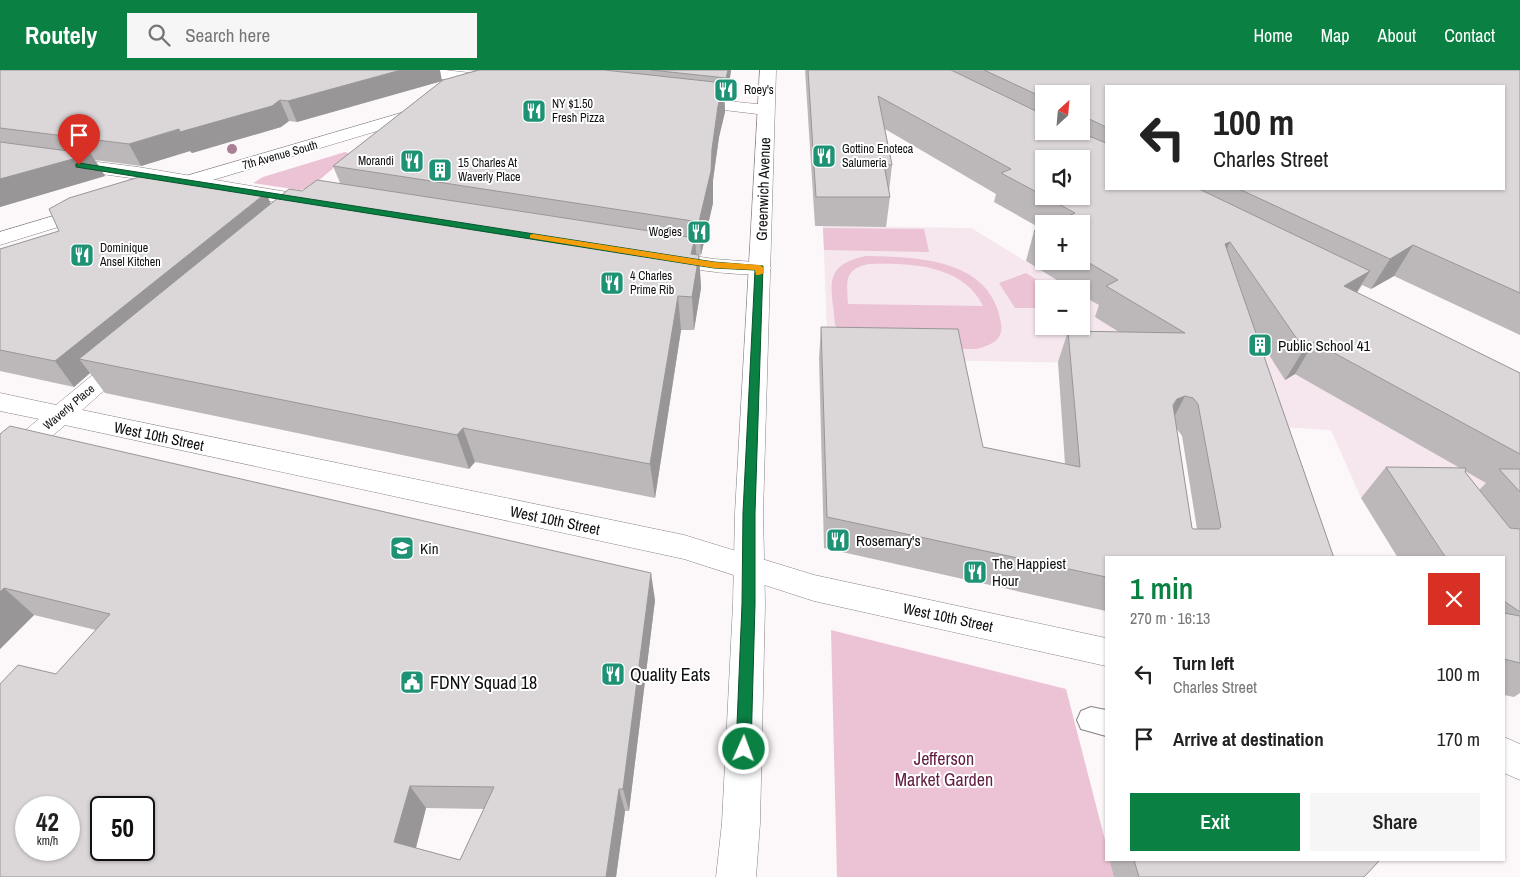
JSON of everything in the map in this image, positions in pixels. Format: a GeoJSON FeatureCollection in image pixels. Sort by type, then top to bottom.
{"type":"FeatureCollection","features":[{"type":"Feature","properties":{"kind":"street"},"geometry":{"type":"LineString","coordinates":[[408,70],[463,73],[510,84],[484,94]]}},
{"type":"Feature","properties":{"kind":"street","name":"Greenwich Avenue"},"geometry":{"type":"LineString","coordinates":[[736,877],[741,823],[749,513],[768,70]]}},
{"type":"Feature","properties":{"kind":"street"},"geometry":{"type":"LineString","coordinates":[[674,100],[766,110]]}},
{"type":"Feature","properties":{"kind":"street","name":"7th Avenue South"},"geometry":{"type":"LineString","coordinates":[[137,197],[440,107]]}},
{"type":"Feature","properties":{"kind":"street"},"geometry":{"type":"LineString","coordinates":[[378,145],[412,115]]}},
{"type":"Feature","properties":{"kind":"street"},"geometry":{"type":"LineString","coordinates":[[0,154],[189,182],[318,195],[339,206]]}},
{"type":"Feature","properties":{"kind":"street"},"geometry":{"type":"LineString","coordinates":[[289,220],[318,195]]}},
{"type":"Feature","properties":{"kind":"street"},"geometry":{"type":"LineString","coordinates":[[0,239],[109,205]]}},
{"type":"Feature","properties":{"kind":"street"},"geometry":{"type":"LineString","coordinates":[[646,254],[714,265],[760,268]]}},
{"type":"Feature","properties":{"kind":"street","name":"Waverly Place"},"geometry":{"type":"LineString","coordinates":[[0,466],[142,345]]}},
{"type":"Feature","properties":{"kind":"street","name":"West 10th Street"},"geometry":{"type":"LineString","coordinates":[[0,402],[684,547],[814,588],[1105,652]]}},
{"type":"Feature","properties":{"kind":"street"},"geometry":{"type":"LineString","coordinates":[[1505,755],[1520,763]]}},
{"type":"Feature","properties":{"kind":"shaded area","name":"Public School 41"},"geometry":{"type":"Polygon","coordinates":[[[823,226],[971,228],[1035,267],[1035,270],[1040,270],[1056,280],[1035,280],[1035,335],[1090,335],[1090,286],[1190,236],[1520,502],[1361,498],[1331,430],[1259,426],[1086,363],[828,358],[823,226]]]}},
{"type":"Feature","properties":{"kind":"green space"},"geometry":{"type":"Polygon","coordinates":[[[345,152],[350,154],[311,187],[300,190],[253,183],[263,177],[345,152]]]}},
{"type":"Feature","properties":{"kind":"green space"},"geometry":{"type":"Polygon","coordinates":[[[823,228],[924,229],[929,252],[824,250],[823,228]]]}},
{"type":"Feature","properties":{"kind":"green space"},"geometry":{"type":"Polygon","coordinates":[[[866,256],[928,260],[967,274],[983,285],[994,302],[1001,323],[998,338],[987,346],[976,349],[880,348],[838,331],[835,324],[832,299],[832,280],[842,265],[866,256]],[[869,264],[855,269],[848,278],[848,304],[983,306],[974,292],[949,274],[934,269],[901,264],[869,264]]]}},
{"type":"Feature","properties":{"kind":"green space"},"geometry":{"type":"Polygon","coordinates":[[[1026,273],[1037,280],[1035,280],[1035,308],[1015,308],[999,283],[1026,273]]]}},
{"type":"Feature","properties":{"kind":"green space","name":"Jefferson Market Garden"},"geometry":{"type":"Polygon","coordinates":[[[831,630],[1066,689],[1105,840],[1105,861],[1111,861],[1115,877],[837,877],[831,630]]]}},
{"type":"Feature","properties":{"kind":"building"},"geometry":{"type":"Polygon","coordinates":[[[0,70],[401,70],[288,101],[280,100],[272,106],[180,132],[179,129],[129,144],[0,128],[0,70]]]}},
{"type":"Feature","properties":{"kind":"building"},"geometry":{"type":"Polygon","coordinates":[[[479,70],[604,70],[724,83],[718,106],[711,171],[699,222],[333,166],[443,80],[479,70]]]}},
{"type":"Feature","properties":{"kind":"building"},"geometry":{"type":"Polygon","coordinates":[[[651,70],[728,70],[726,78],[651,70]]]}},
{"type":"Feature","properties":{"kind":"building"},"geometry":{"type":"Polygon","coordinates":[[[808,70],[951,70],[1035,111],[1035,140],[1090,140],[1090,136],[1105,143],[1105,190],[1201,190],[1370,271],[1344,286],[1520,373],[1520,454],[1314,342],[1304,349],[1230,242],[1225,244],[1333,556],[1105,556],[1105,577],[827,517],[821,327],[958,329],[983,447],[1080,467],[1068,335],[1090,335],[1090,331],[1185,333],[1106,286],[1118,280],[1090,263],[1090,215],[1071,215],[1075,213],[1060,205],[1090,205],[1090,150],[1035,150],[1035,191],[1001,173],[1011,169],[878,96],[892,165],[884,165],[890,197],[816,197],[808,70]],[[1185,396],[1177,399],[1173,405],[1192,528],[1219,529],[1221,527],[1198,404],[1193,398],[1185,396]]]}},
{"type":"Feature","properties":{"kind":"building"},"geometry":{"type":"Polygon","coordinates":[[[984,70],[1520,70],[1520,293],[1413,245],[1390,259],[1241,190],[1505,190],[1505,85],[1105,85],[1105,127],[1090,119],[1090,85],[1035,85],[1035,94],[984,70]]]}},
{"type":"Feature","properties":{"kind":"building"},"geometry":{"type":"Polygon","coordinates":[[[0,142],[91,154],[0,179],[0,142]]]}},
{"type":"Feature","properties":{"kind":"building"},"geometry":{"type":"Polygon","coordinates":[[[146,175],[266,193],[55,361],[0,350],[0,249],[59,231],[49,209],[69,198],[146,175]]]}},
{"type":"Feature","properties":{"kind":"building"},"geometry":{"type":"Polygon","coordinates":[[[317,180],[695,238],[691,254],[699,255],[692,297],[678,296],[650,464],[463,428],[457,435],[79,359],[289,189],[302,191],[317,180]]]}},
{"type":"Feature","properties":{"kind":"building"},"geometry":{"type":"Polygon","coordinates":[[[10,426],[651,573],[623,789],[619,789],[606,877],[0,877],[0,684],[18,665],[56,674],[110,614],[4,588],[0,592],[0,434],[10,426]],[[410,786],[394,842],[460,860],[494,787],[410,786]]]}},
{"type":"Feature","properties":{"kind":"building"},"geometry":{"type":"Polygon","coordinates":[[[1386,467],[1466,468],[1465,472],[1510,528],[1520,529],[1520,612],[1505,602],[1505,556],[1445,556],[1386,467]]]}},
{"type":"Feature","properties":{"kind":"building"},"geometry":{"type":"Polygon","coordinates":[[[1499,469],[1520,469],[1520,492],[1499,469]]]}},
{"type":"Feature","properties":{"kind":"building"},"geometry":{"type":"Polygon","coordinates":[[[1505,613],[1520,616],[1520,663],[1505,659],[1505,613]]]}},
{"type":"Feature","properties":{"kind":"building"},"geometry":{"type":"Polygon","coordinates":[[[1134,861],[1379,861],[1364,877],[1139,877],[1134,861]]]}},
{"type":"Feature","properties":{"kind":"slow traffic"},"geometry":{"type":"LineString","coordinates":[[533,237],[714,265],[760,268],[759,273]]}},
{"type":"Feature","properties":{"kind":"place","name":"Roey's"},"geometry":{"type":"Point","coordinates":[726,90]}},
{"type":"Feature","properties":{"kind":"place","name":"NY $1.50 Fresh Pizza"},"geometry":{"type":"Point","coordinates":[534,111]}},
{"type":"Feature","properties":{"kind":"place","name":"Gottino Enoteca Salumeria"},"geometry":{"type":"Point","coordinates":[824,156]}},
{"type":"Feature","properties":{"kind":"place","name":"Morandi"},"geometry":{"type":"Point","coordinates":[412,161]}},
{"type":"Feature","properties":{"kind":"place","name":"15 Charles At Waverly Place"},"geometry":{"type":"Point","coordinates":[440,170]}},
{"type":"Feature","properties":{"kind":"place","name":"Wogies"},"geometry":{"type":"Point","coordinates":[699,232]}},
{"type":"Feature","properties":{"kind":"place","name":"Dominique Ansel Kitchen"},"geometry":{"type":"Point","coordinates":[82,255]}},
{"type":"Feature","properties":{"kind":"place","name":"4 Charles Prime Rib"},"geometry":{"type":"Point","coordinates":[612,283]}},
{"type":"Feature","properties":{"kind":"place","name":"Public School 41"},"geometry":{"type":"Point","coordinates":[1260,345]}},
{"type":"Feature","properties":{"kind":"place","name":"Rosemary's"},"geometry":{"type":"Point","coordinates":[838,540]}},
{"type":"Feature","properties":{"kind":"place","name":"Kin"},"geometry":{"type":"Point","coordinates":[402,548]}},
{"type":"Feature","properties":{"kind":"place","name":"The Happiest Hour"},"geometry":{"type":"Point","coordinates":[975,572]}},
{"type":"Feature","properties":{"kind":"place","name":"Quality Eats"},"geometry":{"type":"Point","coordinates":[613,674]}},
{"type":"Feature","properties":{"kind":"place","name":"FDNY Squad 18"},"geometry":{"type":"Point","coordinates":[412,682]}},
{"type":"Feature","properties":{"kind":"route"},"geometry":{"type":"LineString","coordinates":[[79,165],[714,265],[760,268],[749,513],[749,604],[744,749]]}}]}
